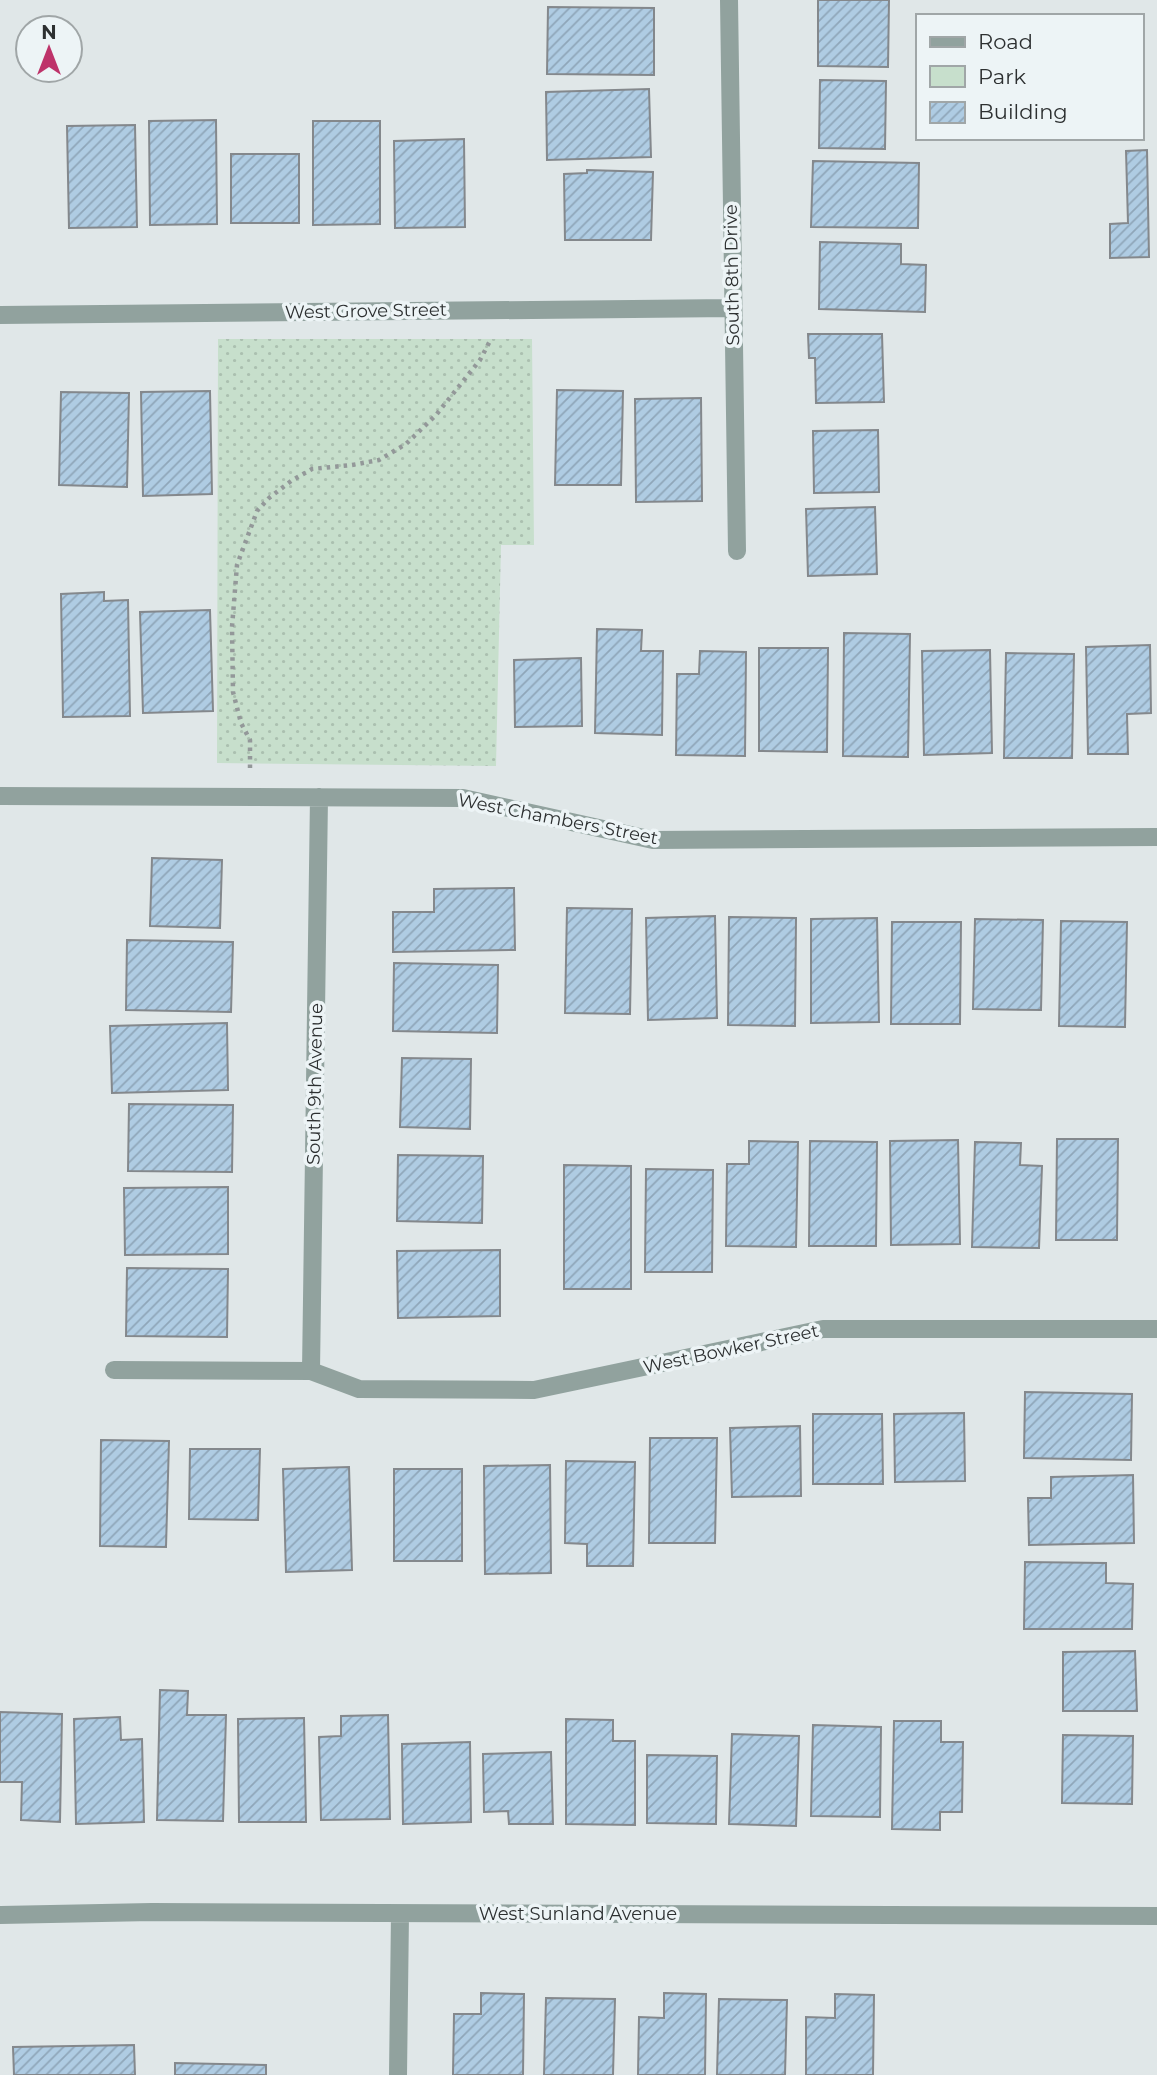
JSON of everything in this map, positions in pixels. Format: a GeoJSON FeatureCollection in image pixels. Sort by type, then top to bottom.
{"type":"FeatureCollection","features":[{"type":"Feature","properties":{"kind":"street","name":"South 8th Drive"},"geometry":{"type":"LineString","coordinates":[[729,0],[737,551]]}},
{"type":"Feature","properties":{"kind":"street","name":"West Grove Street"},"geometry":{"type":"LineString","coordinates":[[0,315],[732,308]]}},
{"type":"Feature","properties":{"kind":"street","name":"West Chambers Street"},"geometry":{"type":"LineString","coordinates":[[0,796],[463,798],[653,840],[1157,837]]}},
{"type":"Feature","properties":{"kind":"street","name":"South 9th Avenue"},"geometry":{"type":"LineString","coordinates":[[311,1371],[319,797]]}},
{"type":"Feature","properties":{"kind":"street","name":"West Bowker Street"},"geometry":{"type":"LineString","coordinates":[[311,1371],[359,1389],[534,1390],[823,1329],[1157,1329]]}},
{"type":"Feature","properties":{"kind":"street"},"geometry":{"type":"LineString","coordinates":[[114,1370],[311,1371]]}},
{"type":"Feature","properties":{"kind":"street","name":"West Sunland Avenue"},"geometry":{"type":"LineString","coordinates":[[0,1915],[152,1912],[1157,1916]]}},
{"type":"Feature","properties":{"kind":"street"},"geometry":{"type":"LineString","coordinates":[[398,2075],[400,1914]]}},
{"type":"Feature","properties":{"kind":"path"},"geometry":{"type":"LineString","coordinates":[[251,797],[250,740],[241,723],[233,692],[232,627],[237,565],[257,511],[290,481],[312,469],[379,460],[406,444],[436,415],[480,360],[505,310]]}},
{"type":"Feature","properties":{"kind":"green space"},"geometry":{"type":"Polygon","coordinates":[[[218,339],[532,339],[534,545],[501,545],[496,766],[217,763],[218,339]]]}},
{"type":"Feature","properties":{"kind":"building"},"geometry":{"type":"Polygon","coordinates":[[[818,0],[889,0],[888,67],[818,66],[818,0]]]}},
{"type":"Feature","properties":{"kind":"building"},"geometry":{"type":"Polygon","coordinates":[[[548,7],[654,8],[654,75],[547,74],[548,7]]]}},
{"type":"Feature","properties":{"kind":"building"},"geometry":{"type":"Polygon","coordinates":[[[820,80],[886,81],[885,149],[819,148],[820,80]]]}},
{"type":"Feature","properties":{"kind":"building"},"geometry":{"type":"Polygon","coordinates":[[[649,89],[651,157],[547,160],[546,92],[649,89]]]}},
{"type":"Feature","properties":{"kind":"building"},"geometry":{"type":"Polygon","coordinates":[[[216,120],[217,224],[150,225],[149,121],[216,120]]]}},
{"type":"Feature","properties":{"kind":"building"},"geometry":{"type":"Polygon","coordinates":[[[313,121],[380,121],[380,224],[313,225],[313,121]]]}},
{"type":"Feature","properties":{"kind":"building"},"geometry":{"type":"Polygon","coordinates":[[[135,125],[137,227],[69,228],[67,126],[135,125]]]}},
{"type":"Feature","properties":{"kind":"building"},"geometry":{"type":"Polygon","coordinates":[[[464,139],[465,227],[395,228],[394,141],[464,139]]]}},
{"type":"Feature","properties":{"kind":"building"},"geometry":{"type":"Polygon","coordinates":[[[1147,150],[1149,257],[1110,258],[1110,224],[1128,223],[1126,151],[1147,150]]]}},
{"type":"Feature","properties":{"kind":"building"},"geometry":{"type":"Polygon","coordinates":[[[231,154],[299,154],[299,223],[231,223],[231,154]]]}},
{"type":"Feature","properties":{"kind":"building"},"geometry":{"type":"Polygon","coordinates":[[[813,161],[919,163],[918,228],[811,227],[813,161]]]}},
{"type":"Feature","properties":{"kind":"building"},"geometry":{"type":"Polygon","coordinates":[[[587,170],[653,172],[651,240],[565,240],[564,174],[587,173],[587,170]]]}},
{"type":"Feature","properties":{"kind":"building"},"geometry":{"type":"Polygon","coordinates":[[[820,242],[901,244],[901,264],[926,265],[925,312],[819,309],[820,242]]]}},
{"type":"Feature","properties":{"kind":"building"},"geometry":{"type":"Polygon","coordinates":[[[808,334],[882,334],[884,402],[816,403],[815,358],[809,358],[808,334]]]}},
{"type":"Feature","properties":{"kind":"building"},"geometry":{"type":"Polygon","coordinates":[[[557,390],[623,391],[621,485],[555,485],[557,390]]]}},
{"type":"Feature","properties":{"kind":"building"},"geometry":{"type":"Polygon","coordinates":[[[210,391],[212,494],[143,496],[141,392],[210,391]]]}},
{"type":"Feature","properties":{"kind":"building"},"geometry":{"type":"Polygon","coordinates":[[[61,392],[129,393],[127,487],[59,485],[61,392]]]}},
{"type":"Feature","properties":{"kind":"building"},"geometry":{"type":"Polygon","coordinates":[[[701,398],[702,501],[636,502],[635,399],[701,398]]]}},
{"type":"Feature","properties":{"kind":"building"},"geometry":{"type":"Polygon","coordinates":[[[878,430],[879,492],[814,493],[813,431],[878,430]]]}},
{"type":"Feature","properties":{"kind":"building"},"geometry":{"type":"Polygon","coordinates":[[[875,507],[877,574],[808,576],[806,509],[875,507]]]}},
{"type":"Feature","properties":{"kind":"building"},"geometry":{"type":"Polygon","coordinates":[[[104,592],[104,601],[128,600],[130,716],[63,717],[61,594],[104,592]]]}},
{"type":"Feature","properties":{"kind":"building"},"geometry":{"type":"Polygon","coordinates":[[[210,610],[213,711],[143,713],[140,612],[210,610]]]}},
{"type":"Feature","properties":{"kind":"building"},"geometry":{"type":"Polygon","coordinates":[[[597,629],[642,630],[641,651],[663,651],[662,735],[595,733],[597,629]]]}},
{"type":"Feature","properties":{"kind":"building"},"geometry":{"type":"Polygon","coordinates":[[[844,633],[910,634],[908,757],[843,756],[844,633]]]}},
{"type":"Feature","properties":{"kind":"building"},"geometry":{"type":"Polygon","coordinates":[[[1150,645],[1151,713],[1127,714],[1128,754],[1088,754],[1086,647],[1150,645]]]}},
{"type":"Feature","properties":{"kind":"building"},"geometry":{"type":"Polygon","coordinates":[[[759,648],[828,648],[827,752],[759,751],[759,648]]]}},
{"type":"Feature","properties":{"kind":"building"},"geometry":{"type":"Polygon","coordinates":[[[990,650],[992,753],[924,755],[922,651],[990,650]]]}},
{"type":"Feature","properties":{"kind":"building"},"geometry":{"type":"Polygon","coordinates":[[[700,651],[746,652],[745,756],[676,755],[677,674],[699,674],[700,651]]]}},
{"type":"Feature","properties":{"kind":"building"},"geometry":{"type":"Polygon","coordinates":[[[1006,653],[1074,654],[1072,758],[1004,758],[1006,653]]]}},
{"type":"Feature","properties":{"kind":"building"},"geometry":{"type":"Polygon","coordinates":[[[581,658],[582,726],[515,727],[514,660],[581,658]]]}},
{"type":"Feature","properties":{"kind":"building"},"geometry":{"type":"Polygon","coordinates":[[[152,858],[222,860],[220,928],[150,926],[152,858]]]}},
{"type":"Feature","properties":{"kind":"building"},"geometry":{"type":"Polygon","coordinates":[[[514,888],[515,950],[393,952],[393,912],[434,912],[434,889],[514,888]]]}},
{"type":"Feature","properties":{"kind":"building"},"geometry":{"type":"Polygon","coordinates":[[[567,908],[632,909],[630,1014],[565,1013],[567,908]]]}},
{"type":"Feature","properties":{"kind":"building"},"geometry":{"type":"Polygon","coordinates":[[[715,916],[717,1018],[648,1020],[646,918],[715,916]]]}},
{"type":"Feature","properties":{"kind":"building"},"geometry":{"type":"Polygon","coordinates":[[[729,917],[796,918],[795,1026],[728,1025],[729,917]]]}},
{"type":"Feature","properties":{"kind":"building"},"geometry":{"type":"Polygon","coordinates":[[[877,918],[879,1022],[811,1023],[811,919],[877,918]]]}},
{"type":"Feature","properties":{"kind":"building"},"geometry":{"type":"Polygon","coordinates":[[[975,919],[1043,920],[1041,1010],[973,1009],[975,919]]]}},
{"type":"Feature","properties":{"kind":"building"},"geometry":{"type":"Polygon","coordinates":[[[1061,921],[1127,922],[1125,1027],[1059,1026],[1061,921]]]}},
{"type":"Feature","properties":{"kind":"building"},"geometry":{"type":"Polygon","coordinates":[[[892,922],[961,922],[960,1024],[891,1024],[892,922]]]}},
{"type":"Feature","properties":{"kind":"building"},"geometry":{"type":"Polygon","coordinates":[[[127,940],[233,942],[231,1012],[126,1010],[127,940]]]}},
{"type":"Feature","properties":{"kind":"building"},"geometry":{"type":"Polygon","coordinates":[[[394,963],[498,965],[497,1033],[393,1031],[394,963]]]}},
{"type":"Feature","properties":{"kind":"building"},"geometry":{"type":"Polygon","coordinates":[[[227,1023],[228,1090],[112,1093],[110,1026],[227,1023]]]}},
{"type":"Feature","properties":{"kind":"building"},"geometry":{"type":"Polygon","coordinates":[[[402,1058],[471,1059],[470,1129],[400,1127],[402,1058]]]}},
{"type":"Feature","properties":{"kind":"building"},"geometry":{"type":"Polygon","coordinates":[[[129,1104],[233,1105],[232,1172],[128,1171],[129,1104]]]}},
{"type":"Feature","properties":{"kind":"building"},"geometry":{"type":"Polygon","coordinates":[[[1057,1139],[1118,1139],[1117,1240],[1056,1240],[1057,1139]]]}},
{"type":"Feature","properties":{"kind":"building"},"geometry":{"type":"Polygon","coordinates":[[[958,1140],[960,1244],[891,1245],[890,1141],[958,1140]]]}},
{"type":"Feature","properties":{"kind":"building"},"geometry":{"type":"Polygon","coordinates":[[[749,1141],[798,1142],[796,1247],[726,1246],[727,1164],[749,1164],[749,1141]]]}},
{"type":"Feature","properties":{"kind":"building"},"geometry":{"type":"Polygon","coordinates":[[[810,1141],[877,1142],[876,1246],[809,1246],[810,1141]]]}},
{"type":"Feature","properties":{"kind":"building"},"geometry":{"type":"Polygon","coordinates":[[[975,1142],[1021,1143],[1020,1165],[1042,1166],[1039,1248],[972,1247],[975,1142]]]}},
{"type":"Feature","properties":{"kind":"building"},"geometry":{"type":"Polygon","coordinates":[[[398,1155],[483,1156],[482,1223],[397,1221],[398,1155]]]}},
{"type":"Feature","properties":{"kind":"building"},"geometry":{"type":"Polygon","coordinates":[[[564,1165],[631,1166],[631,1289],[564,1289],[564,1165]]]}},
{"type":"Feature","properties":{"kind":"building"},"geometry":{"type":"Polygon","coordinates":[[[646,1169],[713,1170],[712,1272],[645,1272],[646,1169]]]}},
{"type":"Feature","properties":{"kind":"building"},"geometry":{"type":"Polygon","coordinates":[[[228,1187],[228,1254],[125,1255],[124,1188],[228,1187]]]}},
{"type":"Feature","properties":{"kind":"building"},"geometry":{"type":"Polygon","coordinates":[[[500,1250],[500,1316],[398,1318],[397,1251],[500,1250]]]}},
{"type":"Feature","properties":{"kind":"building"},"geometry":{"type":"Polygon","coordinates":[[[127,1268],[228,1269],[227,1337],[126,1336],[127,1268]]]}},
{"type":"Feature","properties":{"kind":"building"},"geometry":{"type":"Polygon","coordinates":[[[1025,1392],[1132,1394],[1131,1460],[1024,1458],[1025,1392]]]}},
{"type":"Feature","properties":{"kind":"building"},"geometry":{"type":"Polygon","coordinates":[[[964,1413],[965,1481],[895,1482],[894,1414],[964,1413]]]}},
{"type":"Feature","properties":{"kind":"building"},"geometry":{"type":"Polygon","coordinates":[[[813,1414],[882,1414],[883,1484],[813,1484],[813,1414]]]}},
{"type":"Feature","properties":{"kind":"building"},"geometry":{"type":"Polygon","coordinates":[[[800,1426],[801,1496],[732,1497],[730,1428],[800,1426]]]}},
{"type":"Feature","properties":{"kind":"building"},"geometry":{"type":"Polygon","coordinates":[[[650,1438],[717,1438],[715,1543],[649,1543],[650,1438]]]}},
{"type":"Feature","properties":{"kind":"building"},"geometry":{"type":"Polygon","coordinates":[[[101,1440],[169,1441],[166,1547],[100,1546],[101,1440]]]}},
{"type":"Feature","properties":{"kind":"building"},"geometry":{"type":"Polygon","coordinates":[[[190,1449],[260,1449],[258,1520],[189,1519],[190,1449]]]}},
{"type":"Feature","properties":{"kind":"building"},"geometry":{"type":"Polygon","coordinates":[[[566,1461],[635,1462],[633,1566],[587,1566],[587,1544],[565,1543],[566,1461]]]}},
{"type":"Feature","properties":{"kind":"building"},"geometry":{"type":"Polygon","coordinates":[[[550,1465],[551,1573],[485,1574],[484,1466],[550,1465]]]}},
{"type":"Feature","properties":{"kind":"building"},"geometry":{"type":"Polygon","coordinates":[[[349,1467],[352,1570],[286,1572],[283,1469],[349,1467]]]}},
{"type":"Feature","properties":{"kind":"building"},"geometry":{"type":"Polygon","coordinates":[[[394,1469],[462,1469],[462,1561],[394,1561],[394,1469]]]}},
{"type":"Feature","properties":{"kind":"building"},"geometry":{"type":"Polygon","coordinates":[[[1133,1475],[1134,1543],[1029,1545],[1028,1498],[1051,1498],[1051,1477],[1133,1475]]]}},
{"type":"Feature","properties":{"kind":"building"},"geometry":{"type":"Polygon","coordinates":[[[1025,1562],[1106,1563],[1106,1583],[1133,1584],[1132,1629],[1024,1629],[1025,1562]]]}},
{"type":"Feature","properties":{"kind":"building"},"geometry":{"type":"Polygon","coordinates":[[[1135,1651],[1137,1711],[1063,1711],[1063,1652],[1135,1651]]]}},
{"type":"Feature","properties":{"kind":"building"},"geometry":{"type":"Polygon","coordinates":[[[160,1690],[188,1691],[187,1715],[226,1715],[223,1821],[157,1820],[160,1690]]]}},
{"type":"Feature","properties":{"kind":"building"},"geometry":{"type":"Polygon","coordinates":[[[0,1712],[62,1714],[60,1822],[21,1820],[22,1782],[0,1782],[0,1712]]]}},
{"type":"Feature","properties":{"kind":"building"},"geometry":{"type":"Polygon","coordinates":[[[388,1715],[390,1819],[321,1820],[319,1737],[341,1736],[341,1716],[388,1715]]]}},
{"type":"Feature","properties":{"kind":"building"},"geometry":{"type":"Polygon","coordinates":[[[120,1717],[121,1740],[142,1739],[144,1822],[76,1824],[74,1719],[120,1717]]]}},
{"type":"Feature","properties":{"kind":"building"},"geometry":{"type":"Polygon","coordinates":[[[304,1718],[306,1822],[239,1822],[238,1719],[304,1718]]]}},
{"type":"Feature","properties":{"kind":"building"},"geometry":{"type":"Polygon","coordinates":[[[566,1719],[613,1720],[613,1741],[635,1741],[635,1825],[566,1824],[566,1719]]]}},
{"type":"Feature","properties":{"kind":"building"},"geometry":{"type":"Polygon","coordinates":[[[894,1721],[941,1721],[941,1742],[963,1742],[962,1812],[940,1812],[940,1830],[892,1829],[894,1721]]]}},
{"type":"Feature","properties":{"kind":"building"},"geometry":{"type":"Polygon","coordinates":[[[813,1725],[881,1727],[880,1817],[811,1816],[813,1725]]]}},
{"type":"Feature","properties":{"kind":"building"},"geometry":{"type":"Polygon","coordinates":[[[732,1734],[799,1736],[796,1826],[729,1824],[732,1734]]]}},
{"type":"Feature","properties":{"kind":"building"},"geometry":{"type":"Polygon","coordinates":[[[1063,1735],[1133,1736],[1132,1804],[1062,1803],[1063,1735]]]}},
{"type":"Feature","properties":{"kind":"building"},"geometry":{"type":"Polygon","coordinates":[[[470,1742],[471,1822],[403,1824],[402,1744],[470,1742]]]}},
{"type":"Feature","properties":{"kind":"building"},"geometry":{"type":"Polygon","coordinates":[[[551,1752],[553,1824],[509,1824],[508,1811],[484,1812],[483,1754],[551,1752]]]}},
{"type":"Feature","properties":{"kind":"building"},"geometry":{"type":"Polygon","coordinates":[[[647,1755],[717,1756],[716,1824],[647,1823],[647,1755]]]}},
{"type":"Feature","properties":{"kind":"building"},"geometry":{"type":"Polygon","coordinates":[[[481,1993],[524,1994],[523,2075],[453,2075],[454,2014],[481,2014],[481,1993]]]}},
{"type":"Feature","properties":{"kind":"building"},"geometry":{"type":"Polygon","coordinates":[[[664,1993],[706,1994],[705,2075],[638,2075],[639,2017],[664,2018],[664,1993]]]}},
{"type":"Feature","properties":{"kind":"building"},"geometry":{"type":"Polygon","coordinates":[[[835,1994],[874,1995],[873,2075],[806,2075],[806,2017],[835,2018],[835,1994]]]}},
{"type":"Feature","properties":{"kind":"building"},"geometry":{"type":"Polygon","coordinates":[[[546,1998],[615,1999],[613,2075],[544,2075],[546,1998]]]}},
{"type":"Feature","properties":{"kind":"building"},"geometry":{"type":"Polygon","coordinates":[[[719,1999],[787,2000],[785,2075],[717,2075],[719,1999]]]}},
{"type":"Feature","properties":{"kind":"building"},"geometry":{"type":"Polygon","coordinates":[[[134,2045],[135,2075],[14,2075],[13,2047],[134,2045]]]}},
{"type":"Feature","properties":{"kind":"building"},"geometry":{"type":"Polygon","coordinates":[[[175,2063],[266,2065],[266,2075],[175,2075],[175,2063]]]}}]}
